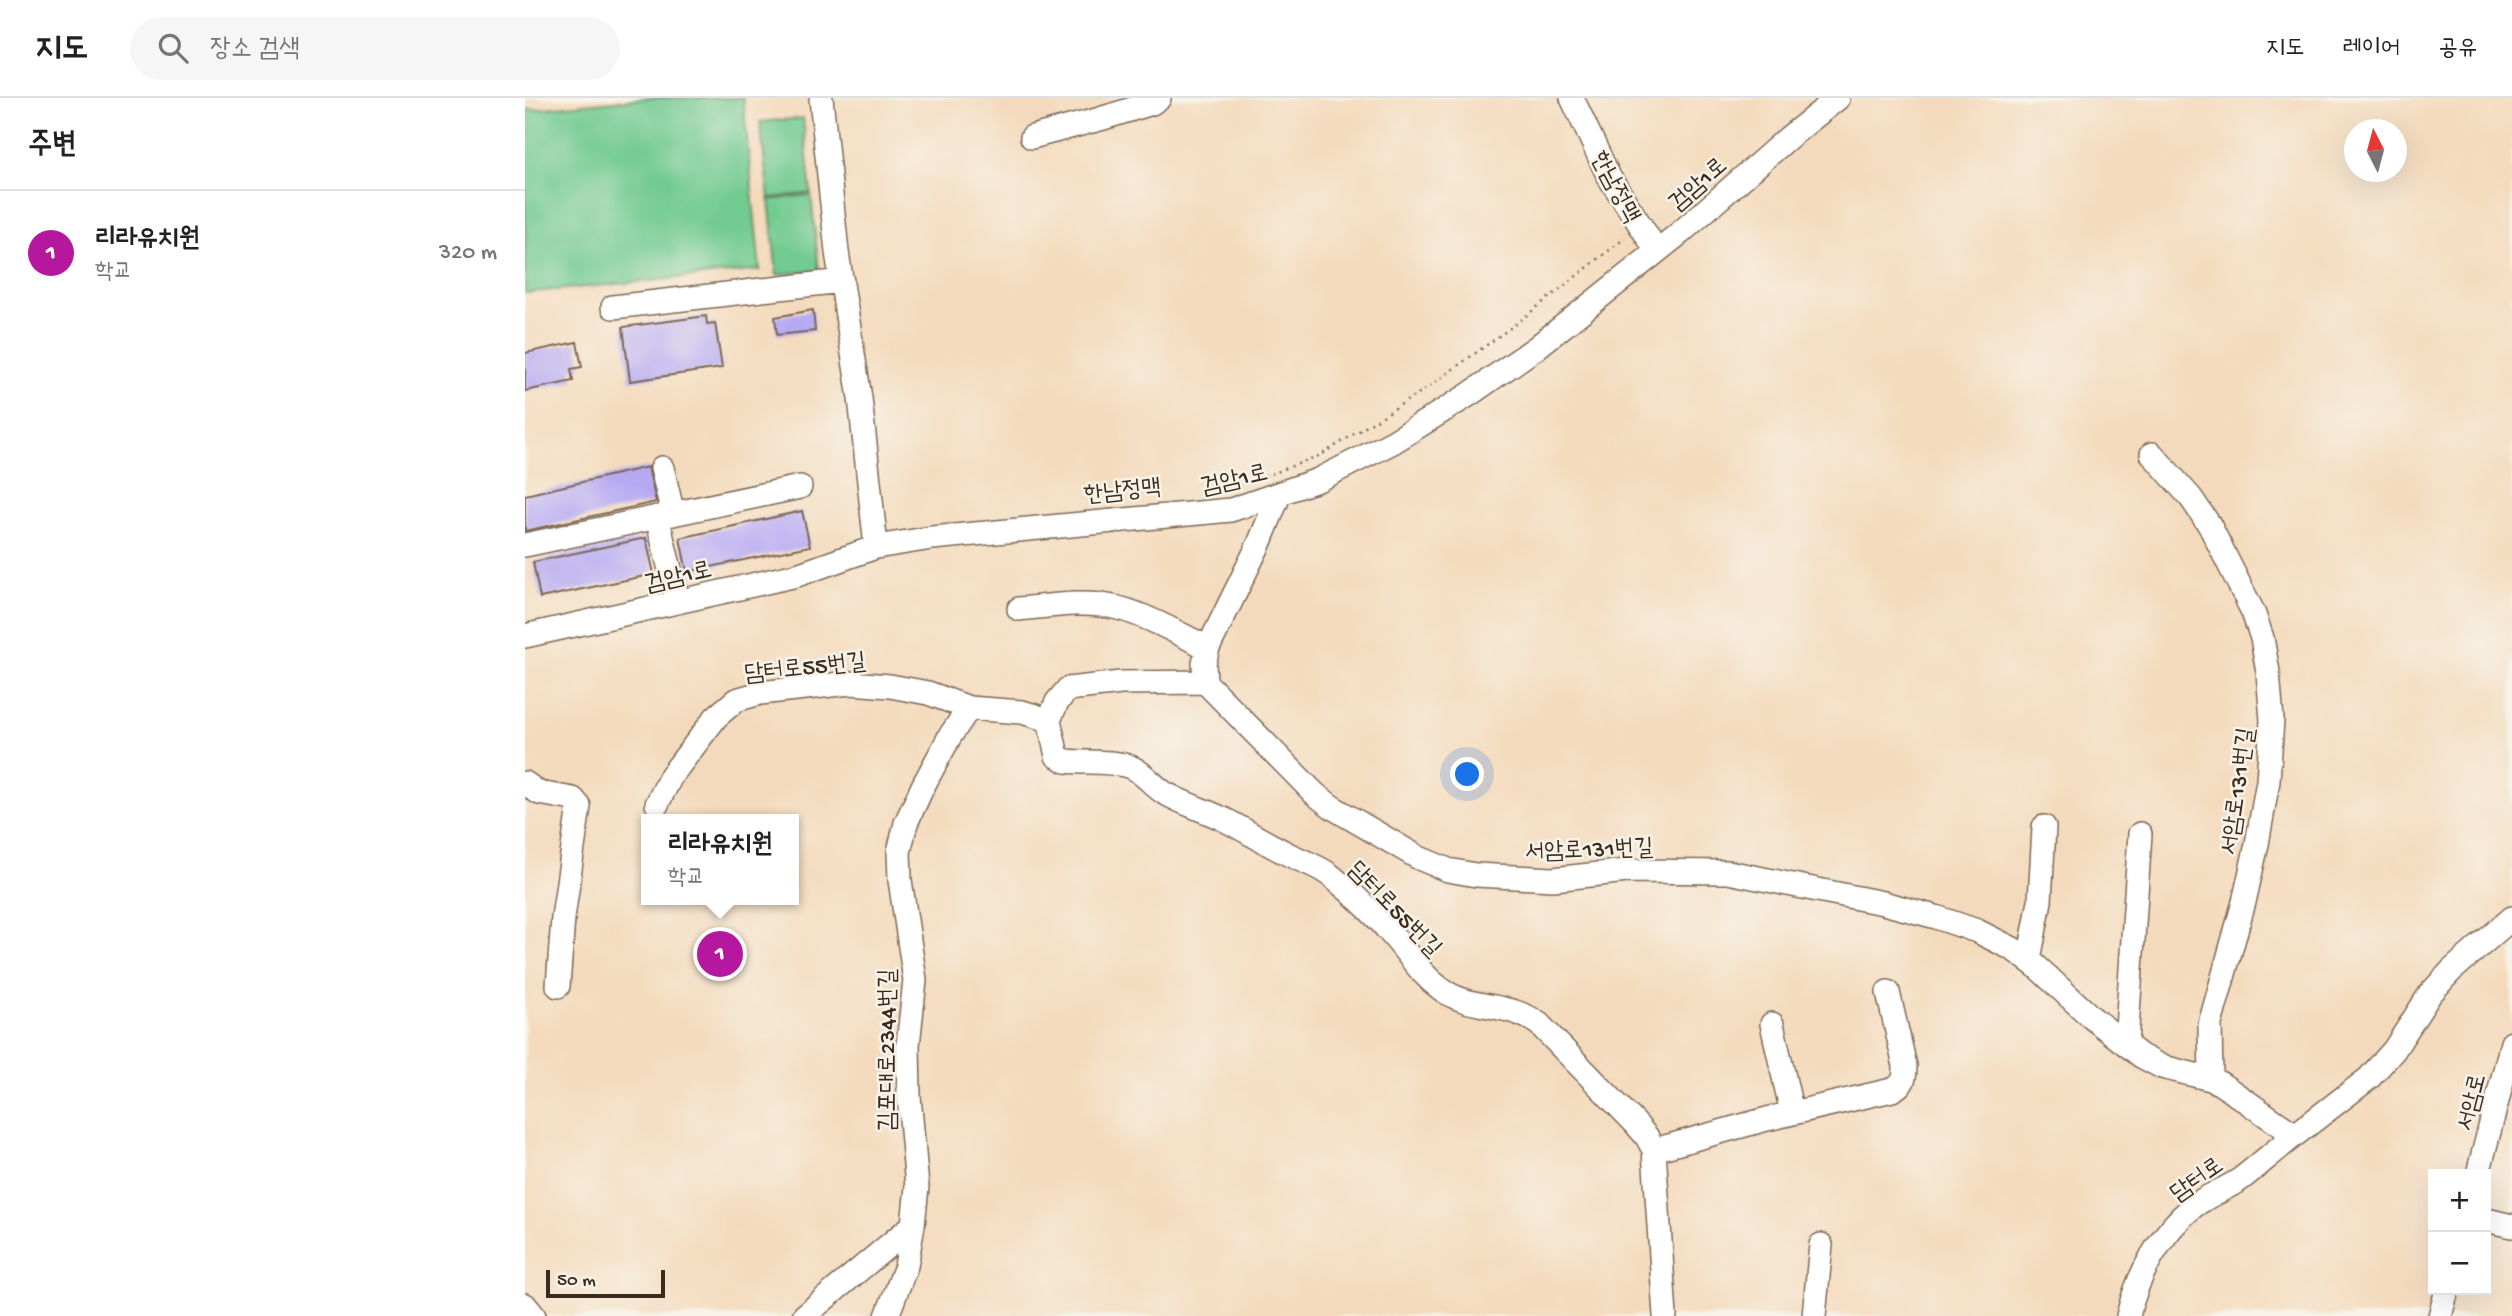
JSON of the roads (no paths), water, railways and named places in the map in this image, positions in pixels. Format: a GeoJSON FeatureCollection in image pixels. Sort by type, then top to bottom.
{"type":"FeatureCollection","features":[{"type":"Feature","properties":{"kind":"street"},"geometry":{"type":"LineString","coordinates":[[821,98],[842,281],[860,398],[876,547]]}},
{"type":"Feature","properties":{"kind":"street"},"geometry":{"type":"LineString","coordinates":[[1031,137],[1100,120],[1159,98]]}},
{"type":"Feature","properties":{"kind":"street"},"geometry":{"type":"LineString","coordinates":[[1572,98],[1609,177],[1657,251]]}},
{"type":"Feature","properties":{"kind":"street","name":"검암1로"},"geometry":{"type":"LineString","coordinates":[[525,636],[797,575],[876,547],[932,538],[1231,510],[1318,480],[1393,442],[1470,394],[1537,347],[1657,251],[1838,98]]}},
{"type":"Feature","properties":{"kind":"street"},"geometry":{"type":"LineString","coordinates":[[613,307],[842,281]]}},
{"type":"Feature","properties":{"kind":"street","name":"서암로131번길"},"geometry":{"type":"LineString","coordinates":[[2153,454],[2191,498],[2210,526],[2253,612],[2262,638],[2268,672],[2272,720],[2268,781],[2244,902],[2210,1024],[2211,1079]]}},
{"type":"Feature","properties":{"kind":"street"},"geometry":{"type":"LineString","coordinates":[[662,468],[665,516],[678,602]]}},
{"type":"Feature","properties":{"kind":"street"},"geometry":{"type":"LineString","coordinates":[[525,545],[800,487]]}},
{"type":"Feature","properties":{"kind":"street"},"geometry":{"type":"LineString","coordinates":[[1049,720],[1057,702],[1068,690],[1121,682],[1205,682],[1204,663],[1208,648],[1259,544],[1279,495]]}},
{"type":"Feature","properties":{"kind":"street"},"geometry":{"type":"LineString","coordinates":[[1019,609],[1069,605],[1117,608],[1136,614],[1208,648]]}},
{"type":"Feature","properties":{"kind":"street","name":"서암로131번길"},"geometry":{"type":"LineString","coordinates":[[1205,682],[1315,794],[1332,807],[1419,858],[1448,870],[1476,875],[1553,879],[1627,871],[1728,872],[1936,917],[1977,931],[2013,949],[2091,1017],[2141,1056],[2162,1067],[2211,1079],[2295,1135]]}},
{"type":"Feature","properties":{"kind":"street","name":"담터로55번길"},"geometry":{"type":"LineString","coordinates":[[657,804],[671,776],[716,717],[736,700],[760,693],[850,683],[890,686],[928,693],[969,708],[1022,712],[1049,720],[1057,756],[1066,761],[1126,765],[1178,800],[1238,826],[1284,853],[1312,864],[1330,876],[1370,912],[1424,976],[1443,991],[1462,1001],[1525,1013],[1558,1042],[1625,1113],[1647,1137],[1654,1150]]}},
{"type":"Feature","properties":{"kind":"street","name":"김포대로2344번길"},"geometry":{"type":"LineString","coordinates":[[887,1316],[907,1266],[917,1187],[909,1096],[908,1045],[915,981],[900,880],[899,852],[906,823],[923,786],[950,736],[969,708]]}},
{"type":"Feature","properties":{"kind":"street"},"geometry":{"type":"LineString","coordinates":[[525,783],[539,793],[573,799],[579,806],[563,918],[558,986]]}},
{"type":"Feature","properties":{"kind":"street"},"geometry":{"type":"LineString","coordinates":[[2028,960],[2041,901],[2044,827]]}},
{"type":"Feature","properties":{"kind":"street"},"geometry":{"type":"LineString","coordinates":[[2126,1044],[2140,834]]}},
{"type":"Feature","properties":{"kind":"street"},"geometry":{"type":"LineString","coordinates":[[2295,1135],[2369,1078],[2394,1050],[2430,994],[2451,971],[2512,918]]}},
{"type":"Feature","properties":{"kind":"street"},"geometry":{"type":"LineString","coordinates":[[1665,1316],[1654,1150],[1792,1113],[1892,1090],[1902,1085],[1905,1066],[1888,992]]}},
{"type":"Feature","properties":{"kind":"street"},"geometry":{"type":"LineString","coordinates":[[1772,1024],[1792,1113]]}},
{"type":"Feature","properties":{"kind":"street","name":"서암로"},"geometry":{"type":"LineString","coordinates":[[2479,1169],[2512,1043]]}},
{"type":"Feature","properties":{"kind":"street","name":"담터로"},"geometry":{"type":"LineString","coordinates":[[2128,1316],[2143,1272],[2167,1235],[2195,1205],[2222,1192],[2295,1135]]}},
{"type":"Feature","properties":{"kind":"street"},"geometry":{"type":"LineString","coordinates":[[2491,1221],[2512,1226]]}},
{"type":"Feature","properties":{"kind":"street"},"geometry":{"type":"LineString","coordinates":[[804,1316],[913,1225]]}},
{"type":"Feature","properties":{"kind":"street"},"geometry":{"type":"LineString","coordinates":[[1814,1316],[1821,1245]]}},
{"type":"Feature","properties":{"kind":"street"},"geometry":{"type":"LineString","coordinates":[[2440,1316],[2446,1295]]}},
{"type":"Feature","properties":{"kind":"street"},"geometry":{"type":"LineString","coordinates":[[525,1305],[534,1316]]}},
{"type":"Feature","properties":{"kind":"place","name":"리라유치원"},"geometry":{"type":"Point","coordinates":[720,954]}}]}
